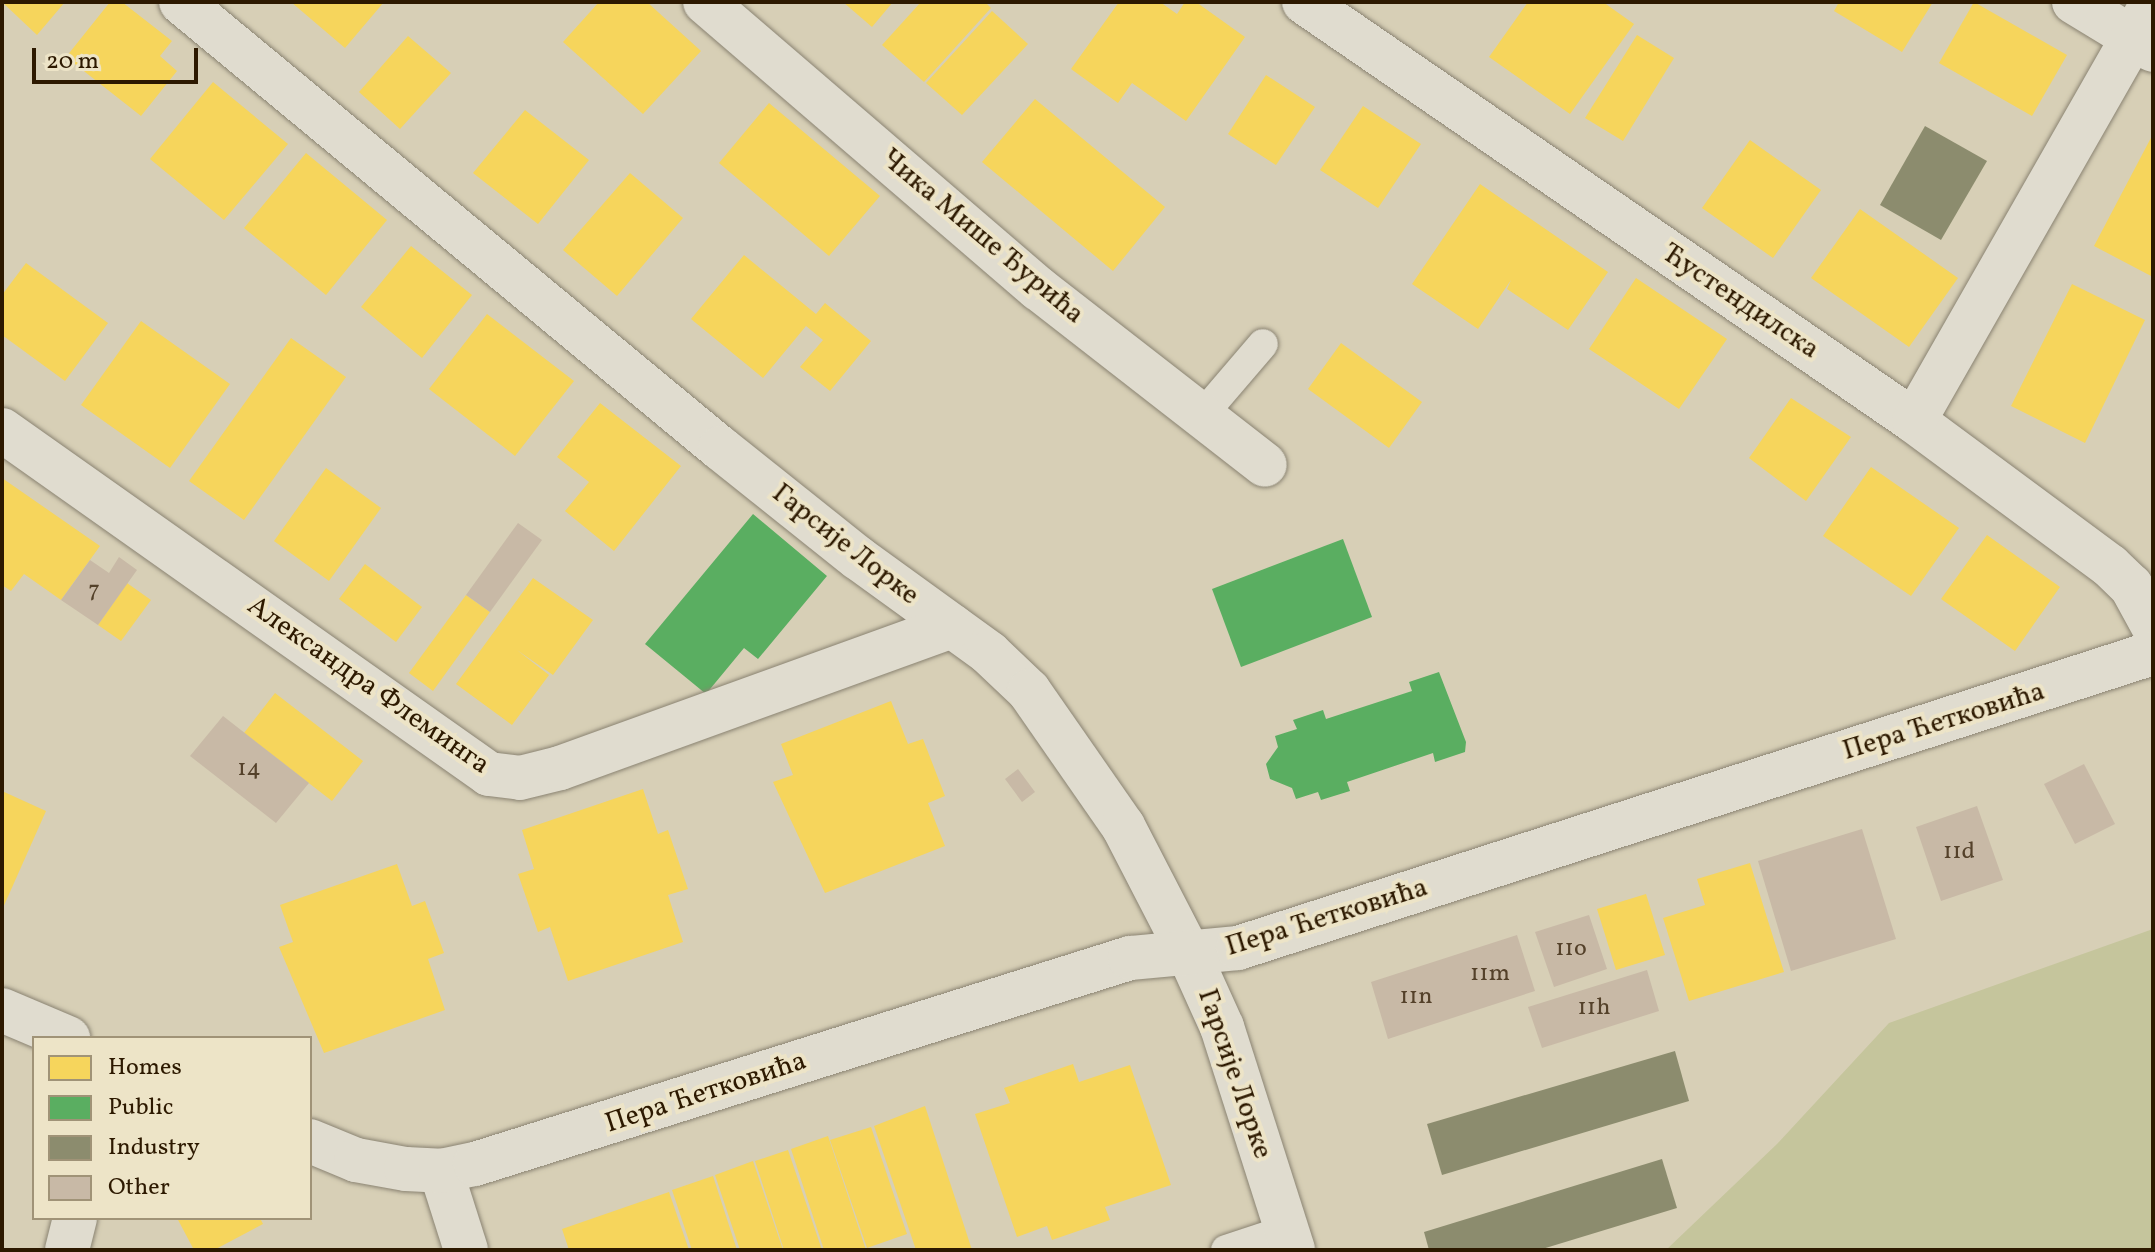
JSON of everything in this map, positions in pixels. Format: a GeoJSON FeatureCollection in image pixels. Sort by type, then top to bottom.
{"type":"FeatureCollection","features":[{"type":"Feature","properties":{"kind":"street","name":"Гарсије Лорке"},"geometry":{"type":"LineString","coordinates":[[181,2],[720,448],[952,626],[1029,691],[1123,826],[1189,954],[1222,1027],[1290,1240]]}},
{"type":"Feature","properties":{"kind":"street","name":"Чика Мише Ђурића"},"geometry":{"type":"LineString","coordinates":[[705,2],[1039,289],[1265,465]]}},
{"type":"Feature","properties":{"kind":"street","name":"Ћустендилска"},"geometry":{"type":"LineString","coordinates":[[1304,2],[1914,421],[2110,566],[2131,586],[2153,626]]}},
{"type":"Feature","properties":{"kind":"street"},"geometry":{"type":"LineString","coordinates":[[1914,421],[2146,30],[2074,2]]}},
{"type":"Feature","properties":{"kind":"street","name":"Александра Флеминга"},"geometry":{"type":"LineString","coordinates":[[2,430],[489,774],[520,778],[560,768],[952,626]]}},
{"type":"Feature","properties":{"kind":"street","name":"Пера Ћетковића"},"geometry":{"type":"LineString","coordinates":[[312,1142],[356,1160],[441,1171],[529,1149],[1130,958],[1216,953],[1274,936],[2153,653]]}},
{"type":"Feature","properties":{"kind":"street"},"geometry":{"type":"LineString","coordinates":[[2,1010],[63,1036]]}},
{"type":"Feature","properties":{"kind":"street"},"geometry":{"type":"LineString","coordinates":[[441,1171],[466,1250]]}},
{"type":"Feature","properties":{"kind":"street"},"geometry":{"type":"LineString","coordinates":[[67,1250],[74,1220]]}},
{"type":"Feature","properties":{"kind":"lane"},"geometry":{"type":"LineString","coordinates":[[1203,414],[1263,344]]}},
{"type":"Feature","properties":{"kind":"lane"},"geometry":{"type":"LineString","coordinates":[[1226,1250],[1290,1240]]}},
{"type":"Feature","properties":{"kind":"green space"},"geometry":{"type":"Polygon","coordinates":[[[2153,929],[2153,1250],[1666,1250],[1777,1144],[1889,1023],[2153,929]]]}},
{"type":"Feature","properties":{"kind":"building: Homes"},"geometry":{"type":"Polygon","coordinates":[[[2,2],[65,2],[37,35],[2,2]]]}},
{"type":"Feature","properties":{"kind":"building: Homes"},"geometry":{"type":"Polygon","coordinates":[[[110,2],[122,2],[172,41],[160,56],[177,71],[141,116],[66,57],[110,2]]]}},
{"type":"Feature","properties":{"kind":"building: Homes"},"geometry":{"type":"Polygon","coordinates":[[[291,2],[384,2],[345,48],[291,2]]]}},
{"type":"Feature","properties":{"kind":"building: Homes"},"geometry":{"type":"Polygon","coordinates":[[[599,2],[647,2],[701,51],[643,114],[563,42],[599,2]]]}},
{"type":"Feature","properties":{"kind":"building: Homes"},"geometry":{"type":"Polygon","coordinates":[[[843,2],[893,2],[872,27],[843,2]]]}},
{"type":"Feature","properties":{"kind":"building: Homes"},"geometry":{"type":"Polygon","coordinates":[[[921,2],[985,2],[991,8],[924,82],[882,45],[921,2]]]}},
{"type":"Feature","properties":{"kind":"building: Homes"},"geometry":{"type":"Polygon","coordinates":[[[1119,2],[1160,2],[1177,14],[1185,2],[1196,2],[1245,37],[1186,121],[1132,83],[1118,103],[1071,69],[1119,2]]]}},
{"type":"Feature","properties":{"kind":"building: Homes"},"geometry":{"type":"Polygon","coordinates":[[[1528,2],[1603,2],[1634,24],[1570,114],[1489,57],[1528,2]]]}},
{"type":"Feature","properties":{"kind":"building: Homes"},"geometry":{"type":"Polygon","coordinates":[[[1839,2],[1933,2],[1902,52],[1834,11],[1839,2]]]}},
{"type":"Feature","properties":{"kind":"building: Homes"},"geometry":{"type":"Polygon","coordinates":[[[1974,2],[2067,55],[2032,116],[1939,63],[1974,2]]]}},
{"type":"Feature","properties":{"kind":"building: Homes"},"geometry":{"type":"Polygon","coordinates":[[[992,11],[1028,44],[962,115],[926,83],[992,11]]]}},
{"type":"Feature","properties":{"kind":"building: Homes"},"geometry":{"type":"Polygon","coordinates":[[[1637,35],[1674,58],[1623,141],[1585,118],[1637,35]]]}},
{"type":"Feature","properties":{"kind":"building: Homes"},"geometry":{"type":"Polygon","coordinates":[[[408,36],[451,73],[400,129],[359,92],[408,36]]]}},
{"type":"Feature","properties":{"kind":"building: Homes"},"geometry":{"type":"Polygon","coordinates":[[[1266,75],[1315,107],[1276,165],[1228,134],[1266,75]]]}},
{"type":"Feature","properties":{"kind":"building: Homes"},"geometry":{"type":"Polygon","coordinates":[[[213,82],[288,144],[224,220],[150,159],[213,82]]]}},
{"type":"Feature","properties":{"kind":"building: Homes"},"geometry":{"type":"Polygon","coordinates":[[[1035,99],[1165,207],[1113,271],[982,162],[1035,99]]]}},
{"type":"Feature","properties":{"kind":"building: Homes"},"geometry":{"type":"Polygon","coordinates":[[[769,103],[880,196],[829,256],[719,163],[769,103]]]}},
{"type":"Feature","properties":{"kind":"building: Homes"},"geometry":{"type":"Polygon","coordinates":[[[1363,106],[1421,144],[1378,208],[1320,170],[1363,106]]]}},
{"type":"Feature","properties":{"kind":"building: Homes"},"geometry":{"type":"Polygon","coordinates":[[[525,110],[589,160],[538,224],[473,173],[525,110]]]}},
{"type":"Feature","properties":{"kind":"building: Homes"},"geometry":{"type":"Polygon","coordinates":[[[2153,134],[2153,277],[2094,246],[2153,134]]]}},
{"type":"Feature","properties":{"kind":"building: Homes"},"geometry":{"type":"Polygon","coordinates":[[[1750,140],[1821,190],[1773,258],[1702,208],[1750,140]]]}},
{"type":"Feature","properties":{"kind":"building: Homes"},"geometry":{"type":"Polygon","coordinates":[[[306,153],[387,220],[326,295],[244,228],[306,153]]]}},
{"type":"Feature","properties":{"kind":"building: Homes"},"geometry":{"type":"Polygon","coordinates":[[[630,173],[683,218],[617,296],[563,250],[630,173]]]}},
{"type":"Feature","properties":{"kind":"building: Homes"},"geometry":{"type":"Polygon","coordinates":[[[1480,184],[1608,272],[1568,330],[1507,289],[1511,280],[1478,329],[1412,284],[1480,184]]]}},
{"type":"Feature","properties":{"kind":"building: Homes"},"geometry":{"type":"Polygon","coordinates":[[[1860,209],[1958,278],[1909,347],[1811,278],[1860,209]]]}},
{"type":"Feature","properties":{"kind":"building: Homes"},"geometry":{"type":"Polygon","coordinates":[[[411,246],[472,295],[422,358],[361,307],[411,246]]]}},
{"type":"Feature","properties":{"kind":"building: Homes"},"geometry":{"type":"Polygon","coordinates":[[[744,255],[816,314],[825,303],[871,341],[830,391],[800,367],[823,340],[806,326],[763,378],[691,319],[744,255]]]}},
{"type":"Feature","properties":{"kind":"building: Homes"},"geometry":{"type":"Polygon","coordinates":[[[26,263],[108,323],[65,381],[2,335],[2,295],[26,263]]]}},
{"type":"Feature","properties":{"kind":"building: Homes"},"geometry":{"type":"Polygon","coordinates":[[[1636,278],[1727,339],[1679,409],[1589,349],[1636,278]]]}},
{"type":"Feature","properties":{"kind":"building: Homes"},"geometry":{"type":"Polygon","coordinates":[[[2072,284],[2145,320],[2085,443],[2011,406],[2072,284]]]}},
{"type":"Feature","properties":{"kind":"building: Homes"},"geometry":{"type":"Polygon","coordinates":[[[487,314],[574,381],[515,456],[429,389],[487,314]]]}},
{"type":"Feature","properties":{"kind":"building: Homes"},"geometry":{"type":"Polygon","coordinates":[[[141,321],[230,384],[170,468],[81,405],[141,321]]]}},
{"type":"Feature","properties":{"kind":"building: Homes"},"geometry":{"type":"Polygon","coordinates":[[[291,338],[346,377],[244,520],[189,481],[291,338]]]}},
{"type":"Feature","properties":{"kind":"building: Homes"},"geometry":{"type":"Polygon","coordinates":[[[1341,343],[1422,402],[1389,448],[1308,389],[1341,343]]]}},
{"type":"Feature","properties":{"kind":"building: Homes"},"geometry":{"type":"Polygon","coordinates":[[[1791,398],[1851,437],[1806,501],[1749,458],[1791,398]]]}},
{"type":"Feature","properties":{"kind":"building: Homes"},"geometry":{"type":"Polygon","coordinates":[[[600,403],[681,466],[614,551],[565,511],[589,482],[557,457],[600,403]]]}},
{"type":"Feature","properties":{"kind":"building: Homes"},"geometry":{"type":"Polygon","coordinates":[[[1871,467],[1959,528],[1911,596],[1823,536],[1871,467]]]}},
{"type":"Feature","properties":{"kind":"building: Homes"},"geometry":{"type":"Polygon","coordinates":[[[326,468],[381,508],[329,581],[274,541],[326,468]]]}},
{"type":"Feature","properties":{"kind":"building: Homes"},"geometry":{"type":"Polygon","coordinates":[[[2,478],[100,546],[61,600],[24,574],[11,591],[2,585],[2,478]]]}},
{"type":"Feature","properties":{"kind":"building: Homes"},"geometry":{"type":"Polygon","coordinates":[[[1987,535],[2060,587],[2015,651],[1941,599],[1987,535]]]}},
{"type":"Feature","properties":{"kind":"building: Homes"},"geometry":{"type":"Polygon","coordinates":[[[365,564],[422,607],[396,642],[339,599],[365,564]]]}},
{"type":"Feature","properties":{"kind":"building: Homes"},"geometry":{"type":"Polygon","coordinates":[[[533,578],[593,620],[553,675],[517,650],[549,675],[512,725],[456,684],[533,578]]]}},
{"type":"Feature","properties":{"kind":"building: Homes"},"geometry":{"type":"Polygon","coordinates":[[[127,583],[151,600],[121,641],[98,625],[127,583]]]}},
{"type":"Feature","properties":{"kind":"building: Homes"},"geometry":{"type":"Polygon","coordinates":[[[466,595],[490,612],[433,691],[409,673],[466,595]]]}},
{"type":"Feature","properties":{"kind":"building: Homes"},"geometry":{"type":"Polygon","coordinates":[[[275,693],[363,761],[332,801],[244,733],[275,693]]]}},
{"type":"Feature","properties":{"kind":"building: Homes"},"geometry":{"type":"Polygon","coordinates":[[[891,701],[908,744],[923,739],[945,796],[928,803],[945,846],[825,893],[773,782],[793,775],[781,744],[891,701]]]}},
{"type":"Feature","properties":{"kind":"building: Homes"},"geometry":{"type":"Polygon","coordinates":[[[643,789],[658,834],[668,830],[688,889],[668,895],[683,942],[568,981],[550,927],[538,932],[518,874],[534,869],[522,830],[643,789]]]}},
{"type":"Feature","properties":{"kind":"building: Homes"},"geometry":{"type":"Polygon","coordinates":[[[2,791],[46,811],[2,910],[2,791]]]}},
{"type":"Feature","properties":{"kind":"building: Homes"},"geometry":{"type":"Polygon","coordinates":[[[1750,863],[1784,972],[1689,1001],[1663,918],[1705,905],[1697,879],[1750,863]]]}},
{"type":"Feature","properties":{"kind":"building: Homes"},"geometry":{"type":"Polygon","coordinates":[[[397,864],[412,906],[425,901],[444,953],[428,959],[445,1010],[324,1053],[279,947],[293,942],[280,905],[397,864]]]}},
{"type":"Feature","properties":{"kind":"building: Homes"},"geometry":{"type":"Polygon","coordinates":[[[1646,894],[1665,955],[1616,970],[1597,909],[1646,894]]]}},
{"type":"Feature","properties":{"kind":"building: Homes"},"geometry":{"type":"Polygon","coordinates":[[[1073,1064],[1079,1082],[1130,1065],[1171,1185],[1105,1207],[1110,1220],[1052,1240],[1047,1226],[1017,1237],[975,1114],[1010,1103],[1004,1088],[1073,1064]]]}},
{"type":"Feature","properties":{"kind":"building: Homes"},"geometry":{"type":"Polygon","coordinates":[[[925,1106],[972,1250],[916,1250],[874,1126],[925,1106]]]}},
{"type":"Feature","properties":{"kind":"building: Homes"},"geometry":{"type":"Polygon","coordinates":[[[871,1127],[907,1234],[867,1248],[830,1140],[871,1127]]]}},
{"type":"Feature","properties":{"kind":"building: Homes"},"geometry":{"type":"Polygon","coordinates":[[[828,1136],[866,1250],[824,1250],[791,1149],[828,1136]]]}},
{"type":"Feature","properties":{"kind":"building: Homes"},"geometry":{"type":"Polygon","coordinates":[[[788,1150],[822,1250],[784,1250],[755,1161],[788,1150]]]}},
{"type":"Feature","properties":{"kind":"building: Homes"},"geometry":{"type":"Polygon","coordinates":[[[753,1161],[783,1250],[740,1250],[715,1175],[753,1161]]]}},
{"type":"Feature","properties":{"kind":"building: Homes"},"geometry":{"type":"Polygon","coordinates":[[[713,1176],[737,1250],[692,1250],[672,1190],[713,1176]]]}},
{"type":"Feature","properties":{"kind":"building: Homes"},"geometry":{"type":"Polygon","coordinates":[[[669,1192],[689,1250],[569,1250],[562,1229],[669,1192]]]}},
{"type":"Feature","properties":{"kind":"building: Homes"},"geometry":{"type":"Polygon","coordinates":[[[178,1220],[261,1220],[263,1224],[214,1250],[194,1250],[178,1220]]]}},
{"type":"Feature","properties":{"kind":"building: Public"},"geometry":{"type":"Polygon","coordinates":[[[753,514],[827,576],[758,659],[744,648],[706,694],[645,644],[753,514]]]}},
{"type":"Feature","properties":{"kind":"building: Public"},"geometry":{"type":"Polygon","coordinates":[[[1343,539],[1372,617],[1241,667],[1212,589],[1343,539]]]}},
{"type":"Feature","properties":{"kind":"building: Public"},"geometry":{"type":"Polygon","coordinates":[[[1439,672],[1466,742],[1465,752],[1435,762],[1433,753],[1347,782],[1350,791],[1321,800],[1318,792],[1296,799],[1292,788],[1270,779],[1266,764],[1278,747],[1275,736],[1297,729],[1293,720],[1323,710],[1326,719],[1412,691],[1409,682],[1439,672]]]}},
{"type":"Feature","properties":{"kind":"building: Industry"},"geometry":{"type":"Polygon","coordinates":[[[1925,126],[1987,161],[1941,240],[1880,205],[1925,126]]]}},
{"type":"Feature","properties":{"kind":"building: Industry"},"geometry":{"type":"Polygon","coordinates":[[[1675,1051],[1689,1101],[1442,1175],[1427,1124],[1675,1051]]]}},
{"type":"Feature","properties":{"kind":"building: Industry"},"geometry":{"type":"Polygon","coordinates":[[[1662,1159],[1677,1208],[1539,1250],[1429,1250],[1424,1232],[1662,1159]]]}},
{"type":"Feature","properties":{"kind":"building: Other"},"geometry":{"type":"Polygon","coordinates":[[[518,523],[542,540],[490,612],[466,595],[518,523]]]}},
{"type":"Feature","properties":{"kind":"building: Other"},"geometry":{"type":"Polygon","coordinates":[[[119,557],[137,570],[98,625],[61,600],[90,560],[109,573],[119,557]]]}},
{"type":"Feature","properties":{"kind":"building: Other"},"geometry":{"type":"Polygon","coordinates":[[[223,716],[309,783],[276,823],[190,756],[223,716]]]}},
{"type":"Feature","properties":{"kind":"building: Other"},"geometry":{"type":"Polygon","coordinates":[[[2084,764],[2115,824],[2075,844],[2044,784],[2084,764]]]}},
{"type":"Feature","properties":{"kind":"building: Other"},"geometry":{"type":"Polygon","coordinates":[[[1018,769],[1035,792],[1022,802],[1005,779],[1018,769]]]}},
{"type":"Feature","properties":{"kind":"building: Other"},"geometry":{"type":"Polygon","coordinates":[[[1977,806],[2003,880],[1941,901],[1916,827],[1977,806]]]}},
{"type":"Feature","properties":{"kind":"building: Other"},"geometry":{"type":"Polygon","coordinates":[[[1862,829],[1896,939],[1791,971],[1758,861],[1862,829]]]}},
{"type":"Feature","properties":{"kind":"building: Other"},"geometry":{"type":"Polygon","coordinates":[[[1589,915],[1607,969],[1554,987],[1535,932],[1589,915]]]}},
{"type":"Feature","properties":{"kind":"building: Other"},"geometry":{"type":"Polygon","coordinates":[[[1517,935],[1535,991],[1388,1039],[1371,982],[1517,935]]]}},
{"type":"Feature","properties":{"kind":"building: Other"},"geometry":{"type":"Polygon","coordinates":[[[1647,970],[1659,1011],[1542,1048],[1528,1007],[1647,970]]]}}]}
